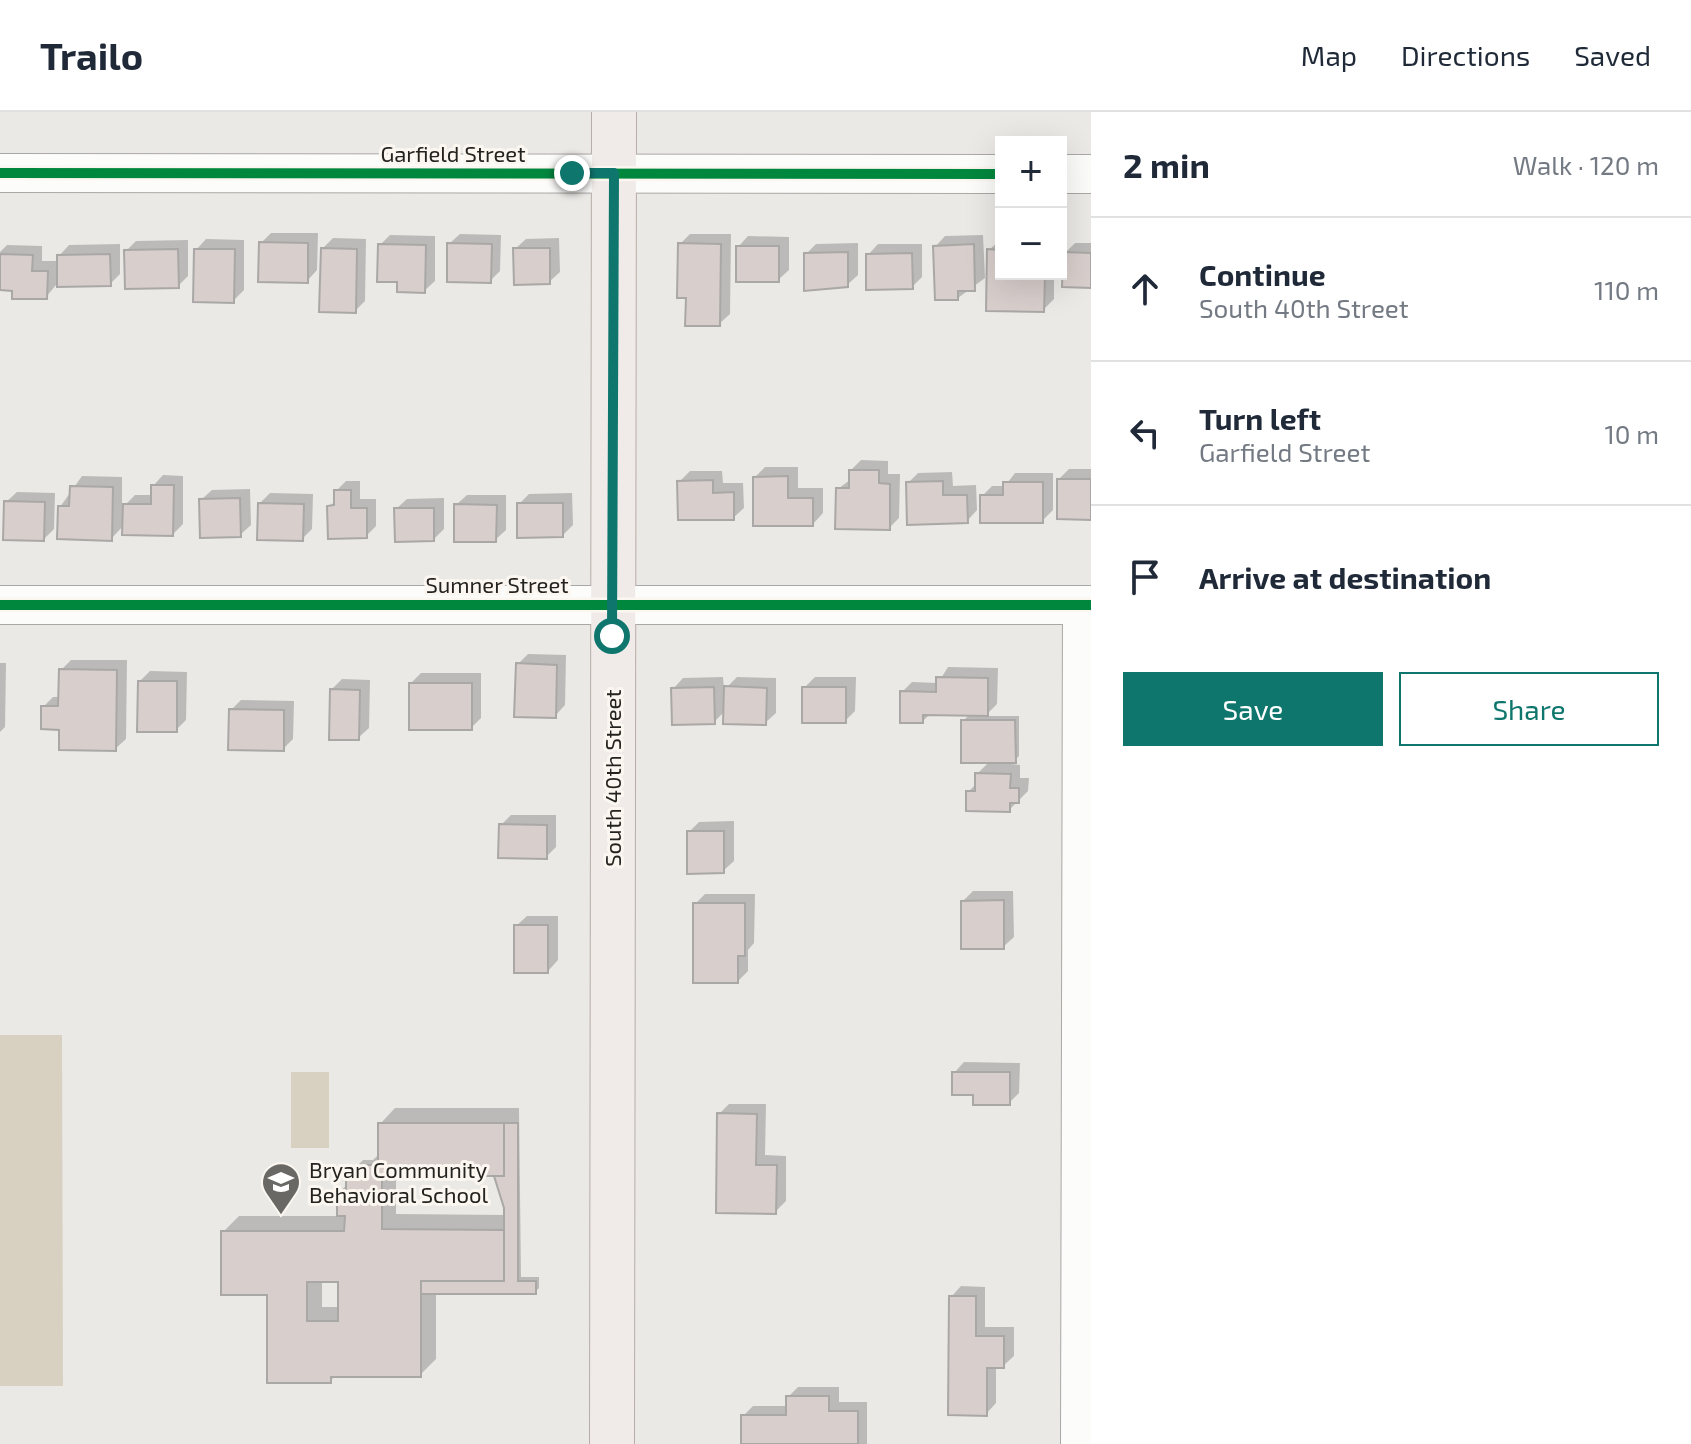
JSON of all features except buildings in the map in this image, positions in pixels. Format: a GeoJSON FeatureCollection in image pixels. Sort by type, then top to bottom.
{"type":"FeatureCollection","features":[{"type":"Feature","properties":{"kind":"main road","name":"South 40th Street"},"geometry":{"type":"LineString","coordinates":[[612,1444],[614,112]]}},
{"type":"Feature","properties":{"kind":"street","name":"Garfield Street"},"geometry":{"type":"LineString","coordinates":[[0,173],[995,174]]}},
{"type":"Feature","properties":{"kind":"street"},"geometry":{"type":"LineString","coordinates":[[1067,174],[1091,174]]}},
{"type":"Feature","properties":{"kind":"street","name":"Sumner Street"},"geometry":{"type":"LineString","coordinates":[[0,605],[1086,605]]}},
{"type":"Feature","properties":{"kind":"street"},"geometry":{"type":"LineString","coordinates":[[1080,1444],[1086,605]]}},
{"type":"Feature","properties":{"kind":"shaded area"},"geometry":{"type":"Polygon","coordinates":[[[0,1035],[62,1035],[63,1386],[0,1386],[0,1035]]]}},
{"type":"Feature","properties":{"kind":"shaded area"},"geometry":{"type":"Polygon","coordinates":[[[291,1072],[329,1072],[329,1148],[291,1148],[291,1072]]]}},
{"type":"Feature","properties":{"kind":"cycle path"},"geometry":{"type":"LineString","coordinates":[[0,173],[995,174]]}},
{"type":"Feature","properties":{"kind":"cycle path"},"geometry":{"type":"LineString","coordinates":[[0,605],[1091,605]]}},
{"type":"Feature","properties":{"kind":"place","name":"Bryan Community Behavioral School"},"geometry":{"type":"Point","coordinates":[281,1216]}},
{"type":"Feature","properties":{"kind":"route"},"geometry":{"type":"LineString","coordinates":[[572,173],[614,173],[612,636]]}}]}
